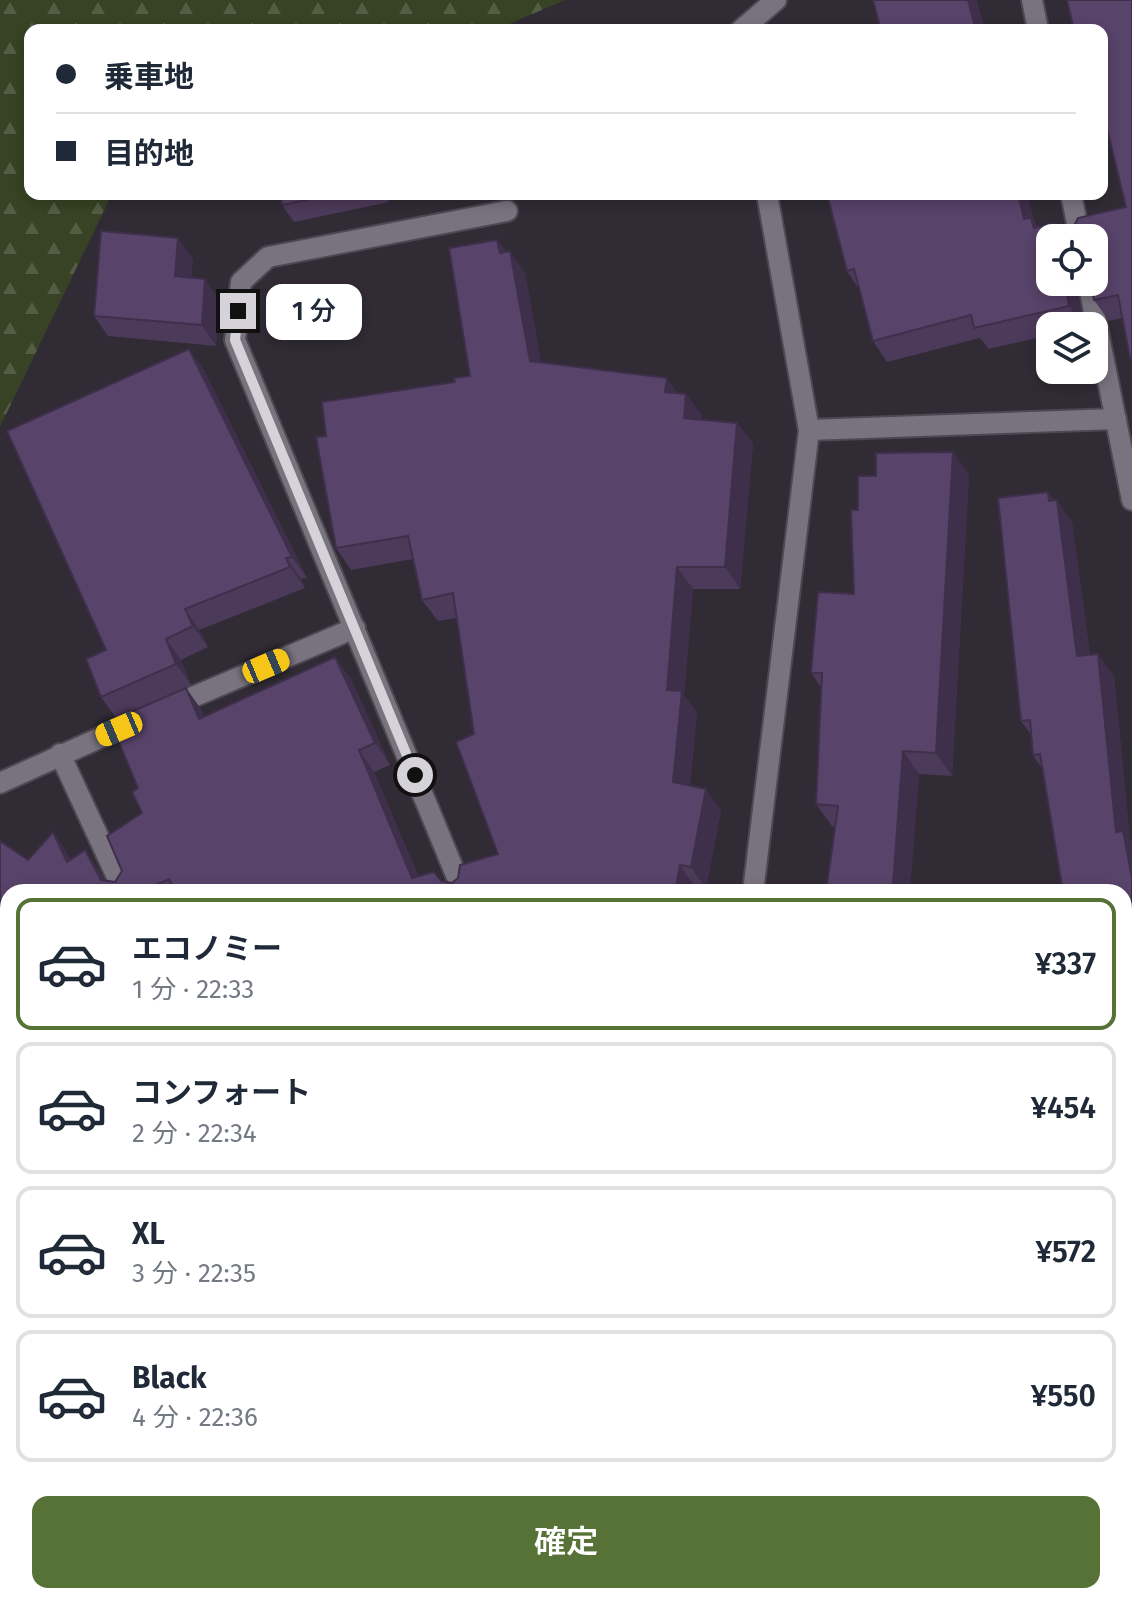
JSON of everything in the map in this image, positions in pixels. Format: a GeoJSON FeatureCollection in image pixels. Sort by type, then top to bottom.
{"type":"FeatureCollection","features":[{"type":"Feature","properties":{"kind":"street"},"geometry":{"type":"LineString","coordinates":[[748,24],[776,0]]}},
{"type":"Feature","properties":{"kind":"street"},"geometry":{"type":"LineString","coordinates":[[1032,0],[1037,24]]}},
{"type":"Feature","properties":{"kind":"street"},"geometry":{"type":"LineString","coordinates":[[754,884],[809,430],[768,200]]}},
{"type":"Feature","properties":{"kind":"street"},"geometry":{"type":"LineString","coordinates":[[1072,200],[1077,224]]}},
{"type":"Feature","properties":{"kind":"street"},"geometry":{"type":"LineString","coordinates":[[460,884],[235,340],[241,282],[268,257],[507,211]]}},
{"type":"Feature","properties":{"kind":"street"},"geometry":{"type":"LineString","coordinates":[[1091,296],[1132,500]]}},
{"type":"Feature","properties":{"kind":"street"},"geometry":{"type":"LineString","coordinates":[[809,430],[1116,419]]}},
{"type":"Feature","properties":{"kind":"street"},"geometry":{"type":"LineString","coordinates":[[0,783],[60,754],[355,628]]}},
{"type":"Feature","properties":{"kind":"street"},"geometry":{"type":"LineString","coordinates":[[60,754],[120,884]]}},
{"type":"Feature","properties":{"kind":"green space"},"geometry":{"type":"Polygon","coordinates":[[[0,0],[565,0],[509,24],[24,24],[24,200],[109,200],[0,427],[0,0]]]}},
{"type":"Feature","properties":{"kind":"building"},"geometry":{"type":"Polygon","coordinates":[[[873,0],[968,0],[974,24],[879,24],[873,0]]]}},
{"type":"Feature","properties":{"kind":"building"},"geometry":{"type":"Polygon","coordinates":[[[1067,0],[1132,0],[1132,358],[1118,295],[1094,300],[1093,296],[1108,296],[1108,224],[1075,224],[1078,218],[1126,207],[1108,133],[1108,24],[1073,24],[1067,0]]]}},
{"type":"Feature","properties":{"kind":"building"},"geometry":{"type":"Polygon","coordinates":[[[281,200],[306,200],[282,205],[281,200]]]}},
{"type":"Feature","properties":{"kind":"building"},"geometry":{"type":"Polygon","coordinates":[[[829,200],[1019,200],[1024,219],[1031,218],[1036,296],[1067,296],[1069,306],[974,328],[971,315],[873,341],[854,269],[847,271],[829,200]]]}},
{"type":"Feature","properties":{"kind":"building"},"geometry":{"type":"Polygon","coordinates":[[[101,231],[178,238],[175,276],[205,279],[202,325],[94,316],[101,231]]]}},
{"type":"Feature","properties":{"kind":"building"},"geometry":{"type":"Polygon","coordinates":[[[497,240],[500,253],[510,251],[530,361],[667,378],[665,392],[686,394],[684,418],[737,423],[725,567],[677,567],[667,690],[682,691],[673,782],[706,789],[691,867],[680,865],[676,884],[171,884],[169,879],[158,884],[0,884],[0,841],[28,860],[53,832],[67,862],[85,850],[101,880],[115,882],[122,871],[107,836],[142,813],[132,792],[138,788],[110,721],[186,688],[199,719],[335,657],[375,743],[359,750],[412,878],[434,872],[441,881],[452,883],[458,878],[460,865],[498,854],[456,742],[474,734],[453,593],[422,600],[408,536],[336,548],[316,437],[326,436],[322,402],[455,382],[454,378],[470,376],[449,248],[497,240]]]}},
{"type":"Feature","properties":{"kind":"building"},"geometry":{"type":"Polygon","coordinates":[[[189,349],[292,557],[286,558],[290,567],[185,609],[193,626],[166,639],[176,664],[101,697],[86,659],[106,650],[7,431],[189,349]]]}},
{"type":"Feature","properties":{"kind":"building"},"geometry":{"type":"Polygon","coordinates":[[[953,452],[936,753],[903,751],[893,884],[827,884],[838,806],[816,804],[822,673],[811,673],[818,592],[854,594],[851,510],[858,510],[858,476],[876,476],[876,453],[953,452]]]}},
{"type":"Feature","properties":{"kind":"building"},"geometry":{"type":"Polygon","coordinates":[[[1048,492],[1049,501],[1057,500],[1077,656],[1098,654],[1116,832],[1123,831],[1132,884],[1062,884],[1040,754],[1033,755],[1030,720],[1021,721],[998,498],[1048,492]]]}},
{"type":"Feature","properties":{"kind":"route"},"geometry":{"type":"LineString","coordinates":[[238,311],[235,340],[415,775]]}}]}
